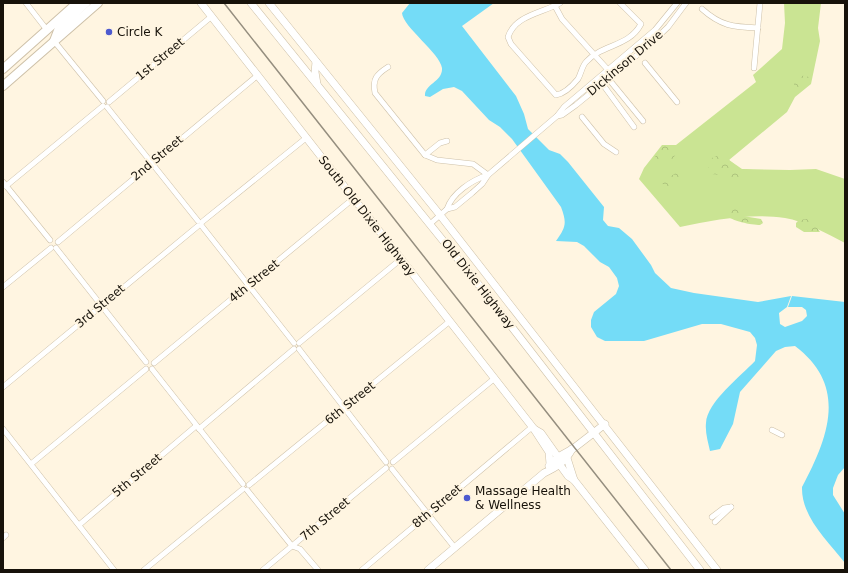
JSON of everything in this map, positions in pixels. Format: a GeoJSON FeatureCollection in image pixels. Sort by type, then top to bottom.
{"type":"FeatureCollection","features":[{"type":"Feature","properties":{"kind":"main road"},"geometry":{"type":"LineString","coordinates":[[3,68],[77,3]]}},
{"type":"Feature","properties":{"kind":"main road"},"geometry":{"type":"LineString","coordinates":[[54,41],[59,28],[86,3]]}},
{"type":"Feature","properties":{"kind":"main road"},"geometry":{"type":"LineString","coordinates":[[3,86],[98,3]]}},
{"type":"Feature","properties":{"kind":"main road","name":"South Old Dixie Highway"},"geometry":{"type":"LineString","coordinates":[[201,3],[533,428],[549,452],[550,464]]}},
{"type":"Feature","properties":{"kind":"main road","name":"Old Dixie Highway"},"geometry":{"type":"LineString","coordinates":[[251,3],[430,224],[700,570]]}},
{"type":"Feature","properties":{"kind":"main road","name":"Old Dixie Highway"},"geometry":{"type":"LineString","coordinates":[[269,3],[440,215],[605,424],[717,570]]}},
{"type":"Feature","properties":{"kind":"main road"},"geometry":{"type":"LineString","coordinates":[[3,81],[42,45],[47,30]]}},
{"type":"Feature","properties":{"kind":"main road"},"geometry":{"type":"LineString","coordinates":[[316,62],[315,72],[318,86]]}},
{"type":"Feature","properties":{"kind":"main road"},"geometry":{"type":"LineString","coordinates":[[544,473],[550,464],[558,457],[572,449],[605,424]]}},
{"type":"Feature","properties":{"kind":"main road","name":"South Old Dixie Highway"},"geometry":{"type":"LineString","coordinates":[[533,428],[541,433],[558,457]]}},
{"type":"Feature","properties":{"kind":"main road"},"geometry":{"type":"LineString","coordinates":[[428,570],[544,473],[560,465],[567,458],[572,449]]}},
{"type":"Feature","properties":{"kind":"main road"},"geometry":{"type":"LineString","coordinates":[[567,458],[574,480]]}},
{"type":"Feature","properties":{"kind":"main road"},"geometry":{"type":"LineString","coordinates":[[560,465],[568,476],[574,480],[645,570]]}},
{"type":"Feature","properties":{"kind":"street"},"geometry":{"type":"LineString","coordinates":[[26,3],[47,30]]}},
{"type":"Feature","properties":{"kind":"street"},"geometry":{"type":"LineString","coordinates":[[560,3],[529,15],[510,32],[508,37],[511,44],[556,95],[564,92],[577,79],[585,62],[605,47],[628,40],[636,33],[640,24],[620,3]]}},
{"type":"Feature","properties":{"kind":"street","name":"Dickinson Drive"},"geometry":{"type":"LineString","coordinates":[[430,224],[447,210],[455,207],[468,197],[482,184],[488,175],[546,126],[564,107],[655,30],[677,3]]}},
{"type":"Feature","properties":{"kind":"street","name":"Dickinson Drive"},"geometry":{"type":"LineString","coordinates":[[557,116],[562,114],[602,84],[668,27],[686,3]]}},
{"type":"Feature","properties":{"kind":"street"},"geometry":{"type":"LineString","coordinates":[[754,68],[760,3]]}},
{"type":"Feature","properties":{"kind":"street"},"geometry":{"type":"LineString","coordinates":[[555,6],[562,18],[595,55],[643,121]]}},
{"type":"Feature","properties":{"kind":"street"},"geometry":{"type":"LineString","coordinates":[[702,9],[711,17],[729,26],[758,28]]}},
{"type":"Feature","properties":{"kind":"street","name":"1st Street"},"geometry":{"type":"LineString","coordinates":[[4,185],[106,104],[212,16]]}},
{"type":"Feature","properties":{"kind":"street"},"geometry":{"type":"LineString","coordinates":[[54,41],[106,104],[345,408],[386,462],[386,468],[392,469],[455,548]]}},
{"type":"Feature","properties":{"kind":"street"},"geometry":{"type":"LineString","coordinates":[[646,63],[677,102]]}},
{"type":"Feature","properties":{"kind":"street"},"geometry":{"type":"LineString","coordinates":[[388,67],[375,78],[373,84],[375,93],[425,155],[437,160],[473,164],[488,175]]}},
{"type":"Feature","properties":{"kind":"street","name":"2nd Street"},"geometry":{"type":"LineString","coordinates":[[58,242],[258,75]]}},
{"type":"Feature","properties":{"kind":"street"},"geometry":{"type":"LineString","coordinates":[[598,78],[634,127]]}},
{"type":"Feature","properties":{"kind":"street"},"geometry":{"type":"LineString","coordinates":[[582,117],[604,144],[616,152]]}},
{"type":"Feature","properties":{"kind":"street","name":"3rd Street"},"geometry":{"type":"LineString","coordinates":[[3,387],[200,223],[306,138]]}},
{"type":"Feature","properties":{"kind":"street"},"geometry":{"type":"LineString","coordinates":[[425,155],[440,143],[447,141]]}},
{"type":"Feature","properties":{"kind":"street","name":"Dickinson Drive"},"geometry":{"type":"LineString","coordinates":[[447,210],[450,200],[476,178],[488,175]]}},
{"type":"Feature","properties":{"kind":"street"},"geometry":{"type":"LineString","coordinates":[[4,185],[50,240],[49,244],[146,362],[144,364],[146,369]]}},
{"type":"Feature","properties":{"kind":"street"},"geometry":{"type":"LineString","coordinates":[[463,189],[467,191],[468,197]]}},
{"type":"Feature","properties":{"kind":"street","name":"4th Street"},"geometry":{"type":"LineString","coordinates":[[154,363],[354,198]]}},
{"type":"Feature","properties":{"kind":"street"},"geometry":{"type":"LineString","coordinates":[[3,287],[53,248],[58,242],[54,239],[50,240]]}},
{"type":"Feature","properties":{"kind":"street","name":"5th Street"},"geometry":{"type":"LineString","coordinates":[[79,525],[401,259]]}},
{"type":"Feature","properties":{"kind":"street","name":"6th Street"},"geometry":{"type":"LineString","coordinates":[[144,570],[245,487],[345,408],[450,321]]}},
{"type":"Feature","properties":{"kind":"street"},"geometry":{"type":"LineString","coordinates":[[146,362],[150,360],[154,363],[152,369]]}},
{"type":"Feature","properties":{"kind":"street"},"geometry":{"type":"LineString","coordinates":[[31,464],[146,369],[152,369]]}},
{"type":"Feature","properties":{"kind":"street"},"geometry":{"type":"LineString","coordinates":[[152,369],[292,546],[300,549],[318,570]]}},
{"type":"Feature","properties":{"kind":"street"},"geometry":{"type":"LineString","coordinates":[[386,462],[393,462],[495,378]]}},
{"type":"Feature","properties":{"kind":"street","name":"8th Street"},"geometry":{"type":"LineString","coordinates":[[362,570],[533,428]]}},
{"type":"Feature","properties":{"kind":"street"},"geometry":{"type":"LineString","coordinates":[[3,429],[114,570]]}},
{"type":"Feature","properties":{"kind":"street"},"geometry":{"type":"LineString","coordinates":[[772,430],[782,435]]}},
{"type":"Feature","properties":{"kind":"street"},"geometry":{"type":"LineString","coordinates":[[392,469],[394,466],[393,462]]}},
{"type":"Feature","properties":{"kind":"street","name":"7th Street"},"geometry":{"type":"LineString","coordinates":[[263,570],[386,468]]}},
{"type":"Feature","properties":{"kind":"street"},"geometry":{"type":"LineString","coordinates":[[714,519],[724,508],[731,508]]}},
{"type":"Feature","properties":{"kind":"green space"},"geometry":{"type":"Polygon","coordinates":[[[784,3],[821,3],[818,28],[820,41],[811,84],[795,97],[787,112],[729,160],[742,169],[816,169],[845,179],[845,243],[816,228],[785,218],[759,216],[732,218],[680,227],[639,179],[644,168],[662,145],[676,145],[756,82],[753,75],[782,49],[785,23],[784,3]]]}},
{"type":"Feature","properties":{"kind":"green space"},"geometry":{"type":"Polygon","coordinates":[[[794,74],[809,77],[808,85],[798,94],[794,92],[794,74]]]}},
{"type":"Feature","properties":{"kind":"green space"},"geometry":{"type":"Polygon","coordinates":[[[664,145],[672,147],[676,154],[669,164],[653,163],[654,158],[664,145]]]}},
{"type":"Feature","properties":{"kind":"green space"},"geometry":{"type":"Polygon","coordinates":[[[731,150],[733,151],[729,160],[740,169],[753,170],[754,171],[751,176],[737,182],[727,176],[712,174],[708,167],[712,158],[731,150]]]}},
{"type":"Feature","properties":{"kind":"green space"},"geometry":{"type":"Polygon","coordinates":[[[678,171],[681,171],[683,175],[679,179],[680,185],[676,190],[668,191],[662,183],[667,176],[673,175],[678,171]]]}},
{"type":"Feature","properties":{"kind":"green space"},"geometry":{"type":"Polygon","coordinates":[[[731,208],[738,208],[742,212],[743,216],[761,219],[763,223],[760,225],[752,224],[732,219],[727,215],[731,208]]]}},
{"type":"Feature","properties":{"kind":"green space"},"geometry":{"type":"Polygon","coordinates":[[[807,219],[813,222],[820,232],[804,232],[796,227],[796,223],[799,220],[807,219]]]}},
{"type":"Feature","properties":{"kind":"water"},"geometry":{"type":"Polygon","coordinates":[[[410,3],[494,3],[462,26],[516,96],[524,114],[528,129],[549,150],[560,154],[568,162],[604,207],[603,220],[608,226],[619,228],[632,239],[655,273],[671,288],[694,293],[758,302],[791,296],[787,307],[779,313],[780,324],[785,327],[802,321],[807,316],[806,310],[802,307],[788,307],[792,296],[845,302],[845,467],[838,475],[833,488],[833,495],[845,514],[845,563],[817,528],[806,508],[803,498],[802,487],[820,449],[826,431],[828,412],[828,395],[822,378],[812,361],[795,346],[785,347],[776,351],[740,392],[733,424],[720,449],[710,451],[706,430],[708,415],[718,398],[755,361],[757,345],[755,338],[750,332],[721,324],[702,324],[644,341],[605,341],[597,337],[591,327],[591,320],[594,312],[616,294],[619,286],[617,278],[609,267],[600,262],[584,246],[577,242],[556,241],[564,228],[565,221],[561,207],[512,139],[500,127],[489,120],[462,91],[454,87],[443,89],[430,97],[425,96],[427,89],[440,77],[442,68],[435,55],[404,19],[402,13],[410,3]]]}},
{"type":"Feature","properties":{"kind":"railway"},"geometry":{"type":"LineString","coordinates":[[224,3],[671,570]]}},
{"type":"Feature","properties":{"kind":"place","name":"Circle K"},"geometry":{"type":"Point","coordinates":[109,32]}},
{"type":"Feature","properties":{"kind":"place","name":"Massage Health & Wellness"},"geometry":{"type":"Point","coordinates":[467,498]}}]}
